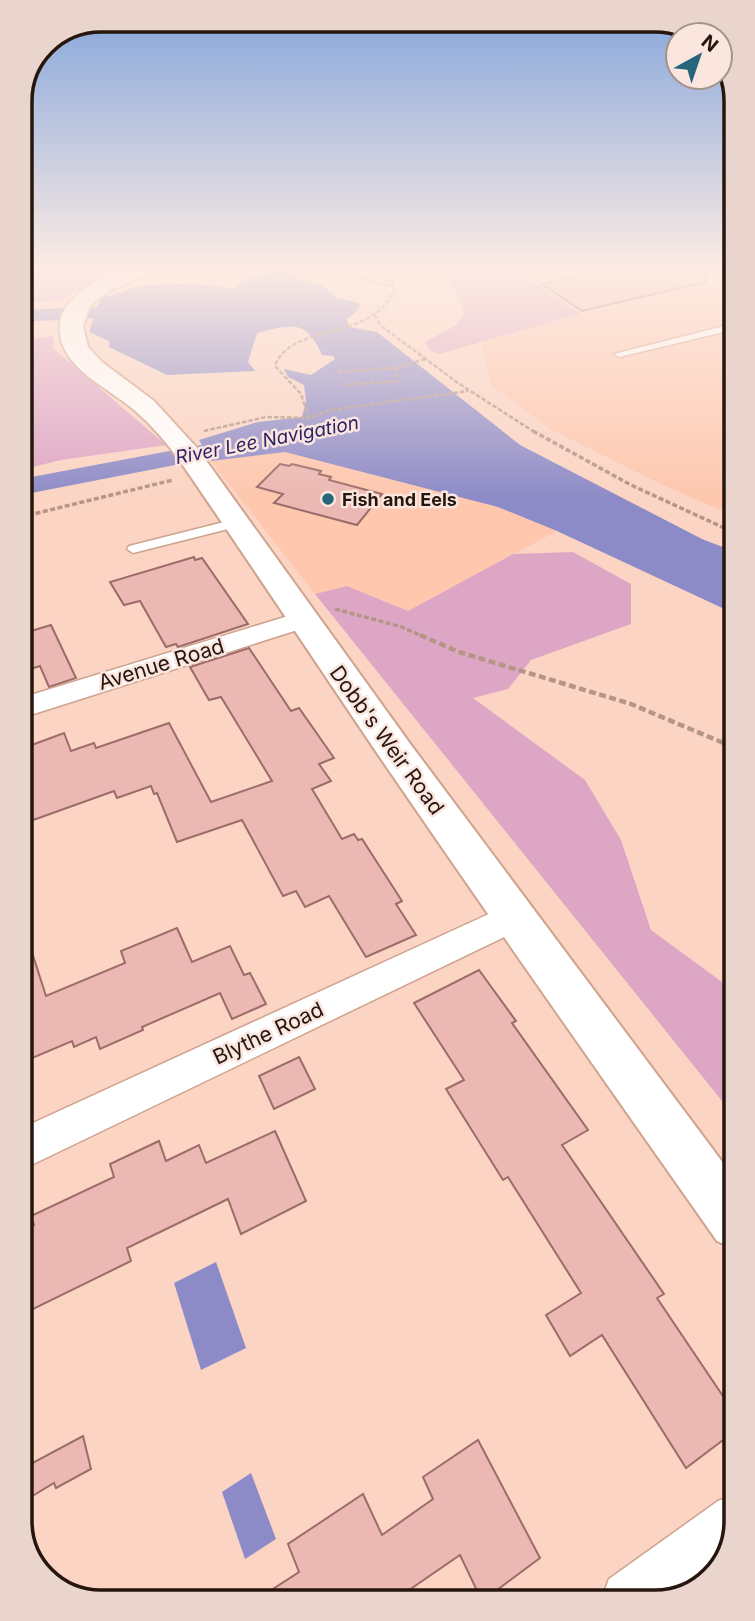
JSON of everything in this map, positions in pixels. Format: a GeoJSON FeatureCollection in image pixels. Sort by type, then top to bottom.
{"type":"FeatureCollection","features":[{"type":"Feature","properties":{"kind":"street","name":"Dobb's Weir Road"},"geometry":{"type":"LineString","coordinates":[[77,347],[143,405],[186,452],[301,620],[724,1208]]}},
{"type":"Feature","properties":{"kind":"street","name":"Avenue Road"},"geometry":{"type":"LineString","coordinates":[[32,705],[301,620]]}},
{"type":"Feature","properties":{"kind":"street","name":"Blythe Road"},"geometry":{"type":"LineString","coordinates":[[32,1145],[513,917]]}},
{"type":"Feature","properties":{"kind":"street"},"geometry":{"type":"LineString","coordinates":[[639,1590],[723,1528]]}},
{"type":"Feature","properties":{"kind":"lane"},"geometry":{"type":"LineString","coordinates":[[619,354],[650,347]]}},
{"type":"Feature","properties":{"kind":"lane"},"geometry":{"type":"LineString","coordinates":[[133,549],[236,523]]}},
{"type":"Feature","properties":{"kind":"path"},"geometry":{"type":"LineString","coordinates":[[293,347],[279,355],[275,366],[301,394],[309,418]]}},
{"type":"Feature","properties":{"kind":"path"},"geometry":{"type":"LineString","coordinates":[[410,347],[468,391],[560,447],[724,528]]}},
{"type":"Feature","properties":{"kind":"path"},"geometry":{"type":"LineString","coordinates":[[338,372],[396,368],[425,358]]}},
{"type":"Feature","properties":{"kind":"path"},"geometry":{"type":"LineString","coordinates":[[344,385],[399,381],[396,368]]}},
{"type":"Feature","properties":{"kind":"path"},"geometry":{"type":"LineString","coordinates":[[32,513],[186,452],[266,417],[309,418],[331,410],[468,391]]}},
{"type":"Feature","properties":{"kind":"path"},"geometry":{"type":"LineString","coordinates":[[301,620],[335,609],[402,627],[459,652],[631,704],[724,743]]}},
{"type":"Feature","properties":{"kind":"shaded area"},"geometry":{"type":"Polygon","coordinates":[[[32,347],[53,347],[166,445],[61,460],[32,467],[32,347]]]}},
{"type":"Feature","properties":{"kind":"shaded area"},"geometry":{"type":"Polygon","coordinates":[[[427,347],[465,347],[439,354],[427,347]]]}},
{"type":"Feature","properties":{"kind":"shaded area"},"geometry":{"type":"Polygon","coordinates":[[[482,347],[724,347],[724,511],[667,487],[552,430],[491,385],[482,347]]]}},
{"type":"Feature","properties":{"kind":"shaded area"},"geometry":{"type":"Polygon","coordinates":[[[285,451],[499,507],[557,531],[408,611],[347,586],[315,594],[211,461],[285,451]]]}},
{"type":"Feature","properties":{"kind":"shaded area"},"geometry":{"type":"Polygon","coordinates":[[[573,552],[631,584],[631,624],[531,660],[508,689],[473,698],[585,780],[621,840],[651,930],[724,985],[724,1104],[315,594],[347,586],[408,611],[513,554],[573,552]]]}},
{"type":"Feature","properties":{"kind":"water"},"geometry":{"type":"Polygon","coordinates":[[[109,347],[253,347],[248,362],[255,371],[167,375],[109,347]]]}},
{"type":"Feature","properties":{"kind":"water"},"geometry":{"type":"Polygon","coordinates":[[[318,347],[396,347],[520,445],[702,539],[724,548],[724,609],[557,531],[498,507],[285,452],[211,461],[199,440],[258,422],[302,417],[306,401],[304,385],[288,377],[284,369],[311,375],[335,359],[333,356],[322,355],[318,347]]]}},
{"type":"Feature","properties":{"kind":"water"},"geometry":{"type":"Polygon","coordinates":[[[216,1262],[246,1348],[201,1370],[174,1283],[216,1262]]]}},
{"type":"Feature","properties":{"kind":"water"},"geometry":{"type":"Polygon","coordinates":[[[251,1473],[276,1539],[245,1559],[222,1492],[251,1473]]]}},
{"type":"Feature","properties":{"kind":"building","name":"Fish and Eels"},"geometry":{"type":"Polygon","coordinates":[[[280,464],[321,471],[319,474],[331,477],[329,480],[382,494],[357,525],[274,503],[283,494],[257,487],[280,464]]]}},
{"type":"Feature","properties":{"kind":"building"},"geometry":{"type":"Polygon","coordinates":[[[194,557],[195,560],[202,558],[248,624],[178,647],[176,644],[166,647],[140,601],[124,605],[110,582],[194,557]]]}},
{"type":"Feature","properties":{"kind":"building"},"geometry":{"type":"Polygon","coordinates":[[[51,625],[76,678],[49,687],[40,666],[32,669],[32,631],[51,625]]]}},
{"type":"Feature","properties":{"kind":"building"},"geometry":{"type":"Polygon","coordinates":[[[249,648],[291,711],[299,708],[334,758],[319,764],[331,781],[312,789],[342,839],[354,834],[358,840],[362,839],[402,901],[396,904],[416,935],[366,957],[329,896],[305,907],[296,891],[283,896],[242,820],[177,842],[157,793],[154,794],[151,786],[117,798],[114,791],[32,820],[32,745],[64,733],[71,751],[94,743],[96,748],[169,723],[211,802],[272,781],[221,697],[209,700],[190,667],[249,648]]]}},
{"type":"Feature","properties":{"kind":"building"},"geometry":{"type":"Polygon","coordinates":[[[177,928],[192,962],[230,946],[244,975],[250,973],[266,1004],[232,1019],[220,993],[142,1027],[143,1030],[100,1049],[96,1037],[74,1047],[72,1041],[32,1058],[32,952],[46,996],[125,963],[121,951],[177,928]]]}},
{"type":"Feature","properties":{"kind":"building"},"geometry":{"type":"Polygon","coordinates":[[[479,970],[516,1021],[512,1023],[588,1130],[562,1145],[664,1294],[657,1298],[724,1398],[724,1439],[686,1468],[602,1335],[570,1356],[546,1315],[581,1293],[508,1177],[503,1180],[446,1089],[464,1080],[414,1003],[479,970]]]}},
{"type":"Feature","properties":{"kind":"building"},"geometry":{"type":"Polygon","coordinates":[[[299,1057],[315,1089],[274,1109],[259,1076],[299,1057]]]}},
{"type":"Feature","properties":{"kind":"building"},"geometry":{"type":"Polygon","coordinates":[[[275,1131],[306,1201],[241,1234],[228,1199],[127,1248],[131,1261],[32,1310],[32,1216],[114,1177],[110,1164],[159,1141],[166,1161],[199,1145],[206,1163],[275,1131]]]}},
{"type":"Feature","properties":{"kind":"building"},"geometry":{"type":"Polygon","coordinates":[[[83,1436],[91,1469],[56,1488],[54,1483],[32,1496],[32,1463],[83,1436]]]}},
{"type":"Feature","properties":{"kind":"building"},"geometry":{"type":"Polygon","coordinates":[[[478,1440],[540,1558],[497,1590],[477,1590],[460,1555],[410,1590],[272,1589],[299,1572],[288,1544],[363,1494],[382,1535],[433,1499],[423,1477],[478,1440]]]}},
{"type":"Feature","properties":{"kind":"waterway","name":"River Lee Navigation"},"geometry":{"type":"LineString","coordinates":[[32,485],[254,443]]}},
{"type":"Feature","properties":{"kind":"place","name":"Fish and Eels"},"geometry":{"type":"Point","coordinates":[328,499]}}]}
